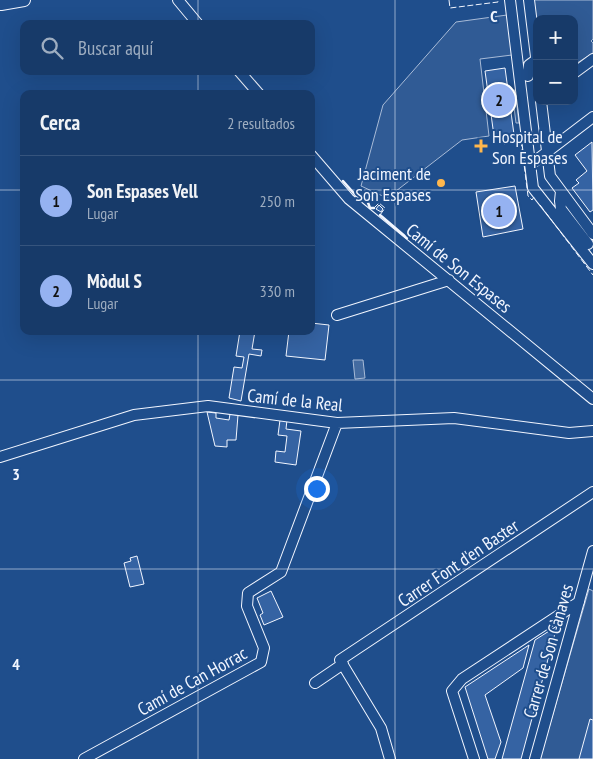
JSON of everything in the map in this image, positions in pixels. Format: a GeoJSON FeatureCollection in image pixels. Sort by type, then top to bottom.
{"type":"FeatureCollection","features":[{"type":"Feature","properties":{"kind":"main road"},"geometry":{"type":"LineString","coordinates":[[0,4],[16,0]]}},
{"type":"Feature","properties":{"kind":"main road"},"geometry":{"type":"LineString","coordinates":[[0,4],[24,0]]}},
{"type":"Feature","properties":{"kind":"street"},"geometry":{"type":"LineString","coordinates":[[178,0],[195,20]]}},
{"type":"Feature","properties":{"kind":"street"},"geometry":{"type":"LineString","coordinates":[[510,0],[533,188],[593,264]]}},
{"type":"Feature","properties":{"kind":"street"},"geometry":{"type":"LineString","coordinates":[[529,0],[533,34]]}},
{"type":"Feature","properties":{"kind":"street"},"geometry":{"type":"LineString","coordinates":[[578,70],[593,59]]}},
{"type":"Feature","properties":{"kind":"street"},"geometry":{"type":"LineString","coordinates":[[528,76],[529,65],[533,62]]}},
{"type":"Feature","properties":{"kind":"street"},"geometry":{"type":"LineString","coordinates":[[242,75],[255,90]]}},
{"type":"Feature","properties":{"kind":"street"},"geometry":{"type":"LineString","coordinates":[[541,105],[550,176],[593,234]]}},
{"type":"Feature","properties":{"kind":"street"},"geometry":{"type":"LineString","coordinates":[[530,166],[593,117]]}},
{"type":"Feature","properties":{"kind":"street","name":"Camí de Son Espases"},"geometry":{"type":"LineString","coordinates":[[315,160],[349,199],[593,399]]}},
{"type":"Feature","properties":{"kind":"street"},"geometry":{"type":"LineString","coordinates":[[532,178],[537,174],[543,173],[550,176]]}},
{"type":"Feature","properties":{"kind":"street"},"geometry":{"type":"LineString","coordinates":[[561,191],[561,209],[588,244]]}},
{"type":"Feature","properties":{"kind":"street"},"geometry":{"type":"LineString","coordinates":[[337,315],[449,280]]}},
{"type":"Feature","properties":{"kind":"street","name":"Camí de la Real"},"geometry":{"type":"LineString","coordinates":[[0,457],[134,414],[208,406],[337,423],[454,418],[570,433],[593,431]]}},
{"type":"Feature","properties":{"kind":"street","name":"Camí de Can Horrac"},"geometry":{"type":"LineString","coordinates":[[84,759],[99,755],[261,662],[264,648],[247,606],[248,593],[281,572],[337,423]]}},
{"type":"Feature","properties":{"kind":"street","name":"Carrer Font d'en Baster"},"geometry":{"type":"LineString","coordinates":[[315,683],[342,662],[593,492]]}},
{"type":"Feature","properties":{"kind":"street","name":"Carrer de Son Cànaves"},"geometry":{"type":"LineString","coordinates":[[535,759],[593,551]]}},
{"type":"Feature","properties":{"kind":"street"},"geometry":{"type":"LineString","coordinates":[[474,759],[452,691],[462,679],[579,602]]}},
{"type":"Feature","properties":{"kind":"street"},"geometry":{"type":"LineString","coordinates":[[342,662],[382,728],[390,759]]}},
{"type":"Feature","properties":{"kind":"shaded area"},"geometry":{"type":"Polygon","coordinates":[[[529,0],[593,0],[593,39],[591,41],[593,43],[593,53],[578,62],[578,15],[533,15],[533,32],[529,0]]]}},
{"type":"Feature","properties":{"kind":"shaded area"},"geometry":{"type":"Polygon","coordinates":[[[507,15],[512,55],[480,59],[489,136],[462,140],[387,198],[361,186],[383,105],[456,22],[507,15]]]}},
{"type":"Feature","properties":{"kind":"shaded area"},"geometry":{"type":"Polygon","coordinates":[[[515,90],[519,123],[516,123],[512,91],[515,90]]]}},
{"type":"Feature","properties":{"kind":"shaded area"},"geometry":{"type":"Polygon","coordinates":[[[353,360],[363,360],[365,378],[355,379],[353,360]]]}},
{"type":"Feature","properties":{"kind":"shaded area"},"geometry":{"type":"Polygon","coordinates":[[[589,589],[593,591],[593,759],[540,759],[589,589]]]}},
{"type":"Feature","properties":{"kind":"building"},"geometry":{"type":"Polygon","coordinates":[[[505,68],[515,142],[504,144],[503,135],[494,136],[485,71],[505,68]]]}},
{"type":"Feature","properties":{"kind":"building"},"geometry":{"type":"Polygon","coordinates":[[[592,142],[593,210],[590,212],[572,188],[579,183],[576,180],[587,171],[575,155],[592,142]]]}},
{"type":"Feature","properties":{"kind":"building"},"geometry":{"type":"Polygon","coordinates":[[[515,186],[523,229],[483,237],[476,192],[515,186]]]}},
{"type":"Feature","properties":{"kind":"building"},"geometry":{"type":"Polygon","coordinates":[[[379,205],[383,209],[381,212],[376,209],[379,205]]]}},
{"type":"Feature","properties":{"kind":"building"},"geometry":{"type":"Polygon","coordinates":[[[315,323],[329,325],[325,360],[286,356],[289,335],[315,335],[315,323]]]}},
{"type":"Feature","properties":{"kind":"building"},"geometry":{"type":"Polygon","coordinates":[[[239,335],[254,335],[252,349],[262,350],[261,356],[249,354],[241,401],[229,398],[234,367],[242,368],[244,357],[236,356],[239,335]]]}},
{"type":"Feature","properties":{"kind":"building"},"geometry":{"type":"Polygon","coordinates":[[[207,412],[216,413],[216,418],[229,420],[230,414],[238,415],[236,440],[227,440],[227,447],[215,446],[207,412]]]}},
{"type":"Feature","properties":{"kind":"building"},"geometry":{"type":"Polygon","coordinates":[[[280,420],[287,420],[286,429],[301,431],[296,465],[275,462],[276,451],[285,452],[287,436],[278,435],[280,420]]]}},
{"type":"Feature","properties":{"kind":"building"},"geometry":{"type":"Polygon","coordinates":[[[137,556],[144,584],[130,587],[124,563],[131,561],[130,558],[137,556]]]}},
{"type":"Feature","properties":{"kind":"building"},"geometry":{"type":"Polygon","coordinates":[[[271,591],[283,617],[264,625],[260,615],[263,613],[257,598],[271,591]]]}},
{"type":"Feature","properties":{"kind":"building"},"geometry":{"type":"Polygon","coordinates":[[[557,626],[521,759],[502,759],[535,640],[557,626]]]}},
{"type":"Feature","properties":{"kind":"building"},"geometry":{"type":"Polygon","coordinates":[[[529,645],[523,668],[485,695],[501,742],[495,759],[488,759],[465,687],[529,645]]]}},
{"type":"Feature","properties":{"kind":"building"},"geometry":{"type":"Polygon","coordinates":[[[590,719],[593,720],[593,759],[579,759],[590,719]]]}},
{"type":"Feature","properties":{"kind":"fence"},"geometry":{"type":"LineString","coordinates":[[449,0],[450,8],[498,2],[498,0]]}},
{"type":"Feature","properties":{"kind":"fence"},"geometry":{"type":"LineString","coordinates":[[520,132],[528,196],[532,200],[534,197],[536,199]]}},
{"type":"Feature","properties":{"kind":"fence"},"geometry":{"type":"LineString","coordinates":[[374,208],[379,203],[385,208],[380,215]]}},
{"type":"Feature","properties":{"kind":"fence"},"geometry":{"type":"LineString","coordinates":[[540,205],[593,275]]}},
{"type":"Feature","properties":{"kind":"wall"},"geometry":{"type":"LineString","coordinates":[[343,181],[359,199],[367,200],[370,208],[374,208]]}},
{"type":"Feature","properties":{"kind":"wall"},"geometry":{"type":"LineString","coordinates":[[380,215],[407,238]]}},
{"type":"Feature","properties":{"kind":"place","name":"Mòdul S"},"geometry":{"type":"Point","coordinates":[499,100]}},
{"type":"Feature","properties":{"kind":"place","name":"Hospital de Son Espases"},"geometry":{"type":"Point","coordinates":[481,146]}},
{"type":"Feature","properties":{"kind":"place","name":"Jaciment de Son Espases"},"geometry":{"type":"Point","coordinates":[441,183]}},
{"type":"Feature","properties":{"kind":"place","name":"Son Espases Vell"},"geometry":{"type":"Point","coordinates":[499,211]}}]}
